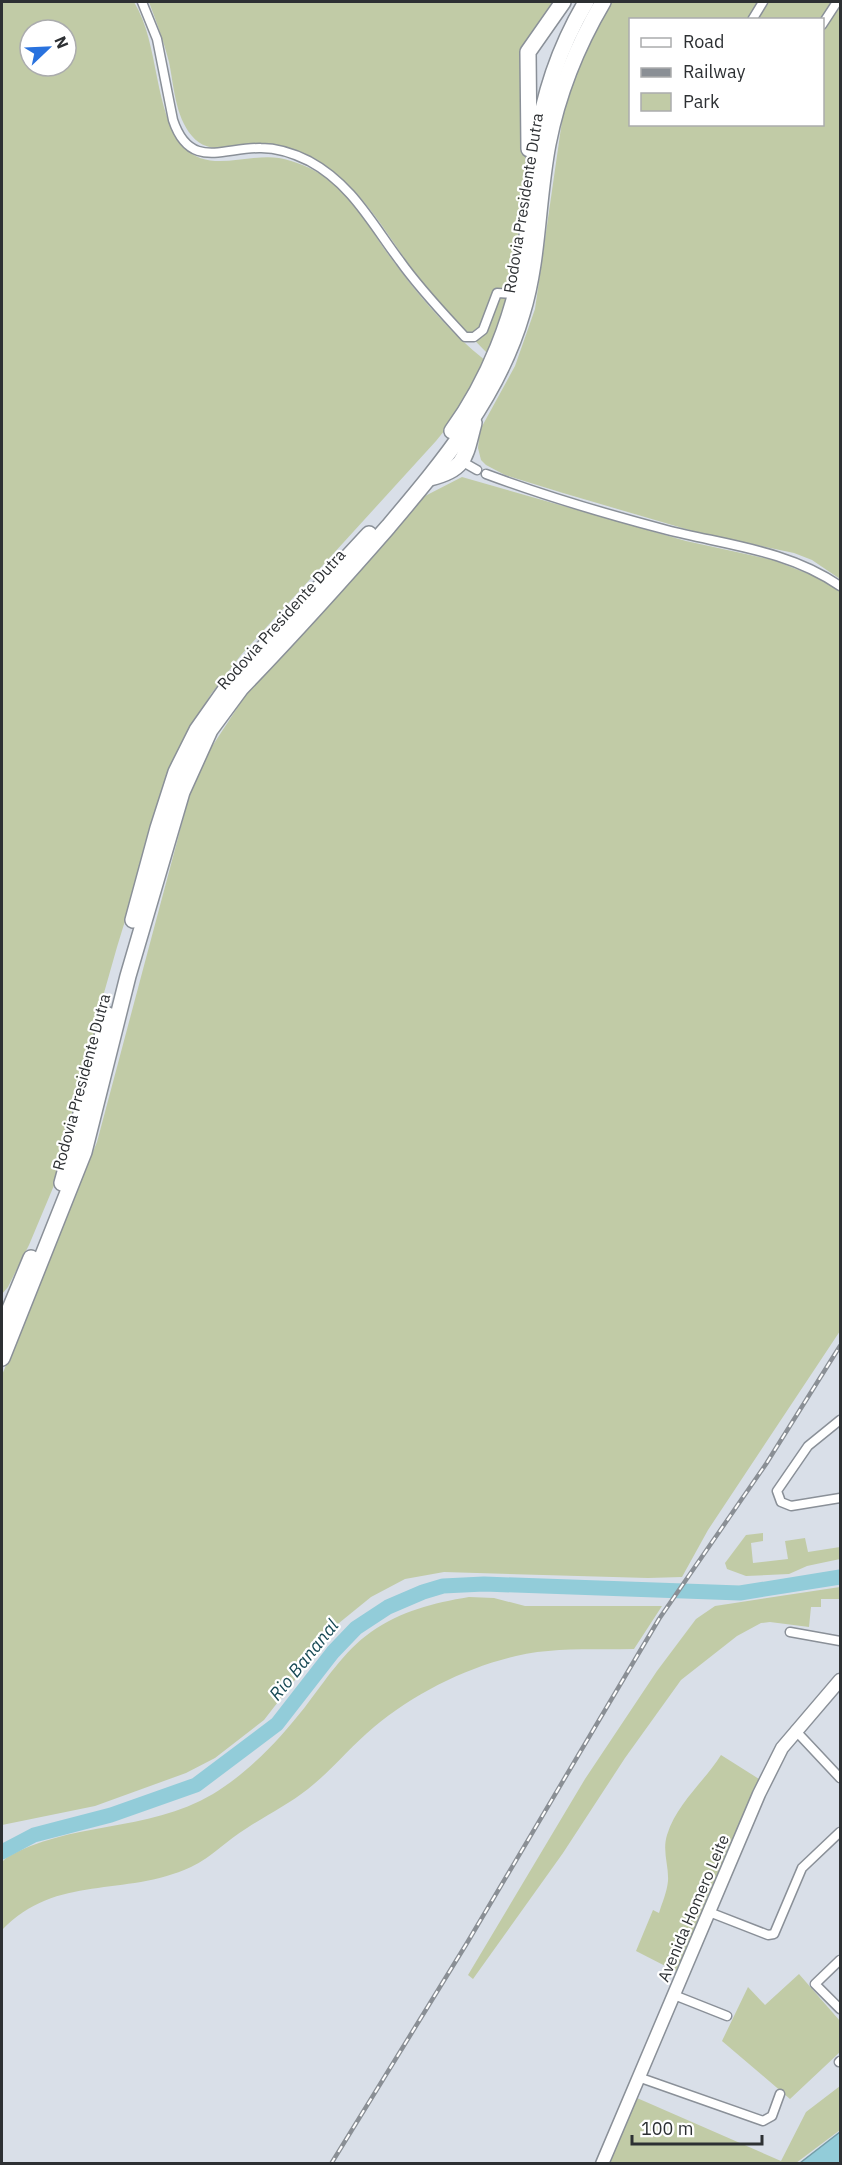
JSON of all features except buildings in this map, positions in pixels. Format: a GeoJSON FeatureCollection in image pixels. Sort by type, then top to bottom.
{"type":"FeatureCollection","features":[{"type":"Feature","properties":{"kind":"highway"},"geometry":{"type":"LineString","coordinates":[[532,192],[528,52],[563,2]]}},
{"type":"Feature","properties":{"kind":"highway","name":"Rodovia Presidente Dutra"},"geometry":{"type":"LineString","coordinates":[[2,1328],[65,1174],[158,828],[176,772],[197,730],[228,686],[379,523],[423,471],[456,425],[480,385],[505,330],[516,294],[524,255],[544,103],[556,64],[586,2]]}},
{"type":"Feature","properties":{"kind":"highway","name":"Rodovia Presidente Dutra"},"geometry":{"type":"LineString","coordinates":[[2,1358],[84,1152],[128,976],[166,842],[182,792],[198,753],[224,708],[363,556],[430,478],[477,412],[513,342],[522,314],[536,243],[548,145],[557,104],[572,61],[603,2]]}},
{"type":"Feature","properties":{"kind":"highway"},"geometry":{"type":"LineString","coordinates":[[430,478],[452,472],[463,462],[477,412]]}},
{"type":"Feature","properties":{"kind":"street"},"geometry":{"type":"LineString","coordinates":[[141,2],[157,39],[173,120],[177,131],[187,144],[208,153],[260,148],[274,149],[307,160],[326,171],[344,186],[429,298],[465,337],[474,337],[483,330],[497,293],[516,294]]}},
{"type":"Feature","properties":{"kind":"street"},"geometry":{"type":"LineString","coordinates":[[753,18],[763,2]]}},
{"type":"Feature","properties":{"kind":"street"},"geometry":{"type":"LineString","coordinates":[[824,21],[837,2]]}},
{"type":"Feature","properties":{"kind":"street"},"geometry":{"type":"LineString","coordinates":[[463,462],[477,470]]}},
{"type":"Feature","properties":{"kind":"street"},"geometry":{"type":"LineString","coordinates":[[486,474],[550,498],[665,530],[777,555],[817,571],[840,586]]}},
{"type":"Feature","properties":{"kind":"street"},"geometry":{"type":"LineString","coordinates":[[840,1420],[808,1446],[777,1491],[781,1502],[791,1506],[840,1498]]}},
{"type":"Feature","properties":{"kind":"street"},"geometry":{"type":"LineString","coordinates":[[790,1632],[840,1641]]}},
{"type":"Feature","properties":{"kind":"street","name":"Avenida Homero Leite"},"geometry":{"type":"LineString","coordinates":[[602,2163],[759,1794],[782,1748],[840,1680]]}},
{"type":"Feature","properties":{"kind":"street"},"geometry":{"type":"LineString","coordinates":[[825,1696],[840,1692]]}},
{"type":"Feature","properties":{"kind":"street"},"geometry":{"type":"LineString","coordinates":[[795,1730],[840,1778]]}},
{"type":"Feature","properties":{"kind":"street"},"geometry":{"type":"LineString","coordinates":[[709,1912],[770,1936],[775,1934],[802,1868],[840,1832]]}},
{"type":"Feature","properties":{"kind":"street"},"geometry":{"type":"LineString","coordinates":[[840,1960],[815,1984],[840,2009]]}},
{"type":"Feature","properties":{"kind":"street"},"geometry":{"type":"LineString","coordinates":[[674,1995],[727,2016]]}},
{"type":"Feature","properties":{"kind":"street"},"geometry":{"type":"LineString","coordinates":[[638,2077],[763,2121],[772,2116],[780,2094]]}},
{"type":"Feature","properties":{"kind":"green space"},"geometry":{"type":"Polygon","coordinates":[[[2,2],[134,2],[148,38],[167,116],[174,133],[184,147],[194,155],[216,161],[279,158],[303,165],[335,184],[353,202],[388,254],[422,298],[459,337],[486,361],[453,420],[241,655],[211,694],[183,741],[173,765],[117,947],[100,1007],[74,1124],[55,1183],[29,1245],[8,1287],[2,1294],[2,2]]]}},
{"type":"Feature","properties":{"kind":"green space"},"geometry":{"type":"Polygon","coordinates":[[[149,2],[555,2],[536,28],[526,116],[527,185],[513,283],[489,355],[431,294],[352,188],[321,163],[299,152],[275,145],[220,149],[200,143],[192,136],[179,110],[167,54],[149,2]]]}},
{"type":"Feature","properties":{"kind":"green space"},"geometry":{"type":"Polygon","coordinates":[[[608,2],[840,2],[840,579],[812,560],[794,553],[696,532],[563,493],[505,475],[481,460],[478,448],[480,430],[515,366],[535,309],[564,107],[573,74],[608,2]]]}},
{"type":"Feature","properties":{"kind":"green space"},"geometry":{"type":"Polygon","coordinates":[[[462,477],[686,541],[773,560],[819,578],[840,591],[840,1331],[708,1530],[682,1577],[444,1572],[405,1579],[371,1597],[339,1623],[264,1720],[215,1758],[186,1773],[95,1806],[2,1825],[2,1375],[97,1142],[190,793],[211,748],[245,696],[409,511],[425,496],[462,477]]]}},
{"type":"Feature","properties":{"kind":"green space"},"geometry":{"type":"Polygon","coordinates":[[[763,1533],[763,1541],[751,1543],[753,1563],[788,1559],[785,1541],[805,1538],[808,1552],[840,1547],[840,1559],[807,1566],[789,1574],[746,1576],[727,1569],[725,1563],[746,1535],[763,1533]]]}},
{"type":"Feature","properties":{"kind":"green space"},"geometry":{"type":"Polygon","coordinates":[[[840,1587],[840,1599],[821,1599],[821,1607],[811,1607],[809,1627],[761,1623],[737,1636],[681,1680],[625,1758],[563,1853],[473,1979],[468,1975],[585,1779],[657,1671],[696,1619],[715,1606],[840,1587]]]}},
{"type":"Feature","properties":{"kind":"green space"},"geometry":{"type":"Polygon","coordinates":[[[469,1597],[494,1598],[525,1606],[662,1606],[634,1649],[559,1650],[530,1653],[479,1667],[441,1683],[389,1715],[301,1794],[240,1833],[199,1863],[166,1876],[68,1893],[45,1900],[23,1912],[2,1930],[2,1862],[6,1858],[30,1846],[55,1838],[162,1815],[213,1794],[251,1766],[274,1743],[344,1657],[371,1632],[418,1609],[469,1597]]]}},
{"type":"Feature","properties":{"kind":"green space"},"geometry":{"type":"Polygon","coordinates":[[[721,1755],[759,1779],[677,1972],[636,1951],[653,1910],[659,1913],[666,1893],[668,1875],[665,1853],[671,1823],[721,1755]]]}},
{"type":"Feature","properties":{"kind":"green space"},"geometry":{"type":"Polygon","coordinates":[[[799,1974],[840,2021],[840,2052],[790,2099],[722,2041],[748,1987],[765,2005],[799,1974]]]}},
{"type":"Feature","properties":{"kind":"green space"},"geometry":{"type":"Polygon","coordinates":[[[840,2086],[840,2130],[796,2163],[607,2164],[637,2098],[781,2161],[806,2112],[840,2086]]]}},
{"type":"Feature","properties":{"kind":"water"},"geometry":{"type":"Polygon","coordinates":[[[840,2132],[840,2163],[800,2163],[840,2132]]]}},
{"type":"Feature","properties":{"kind":"waterway","name":"Rio Bananal"},"geometry":{"type":"LineString","coordinates":[[2,1852],[34,1835],[111,1815],[196,1785],[277,1724],[333,1652],[356,1628],[388,1607],[423,1592],[443,1586],[484,1584],[740,1593],[840,1577]]}},
{"type":"Feature","properties":{"kind":"railway"},"geometry":{"type":"LineString","coordinates":[[331,2164],[467,1943],[659,1619],[766,1464],[840,1346]]}}]}
